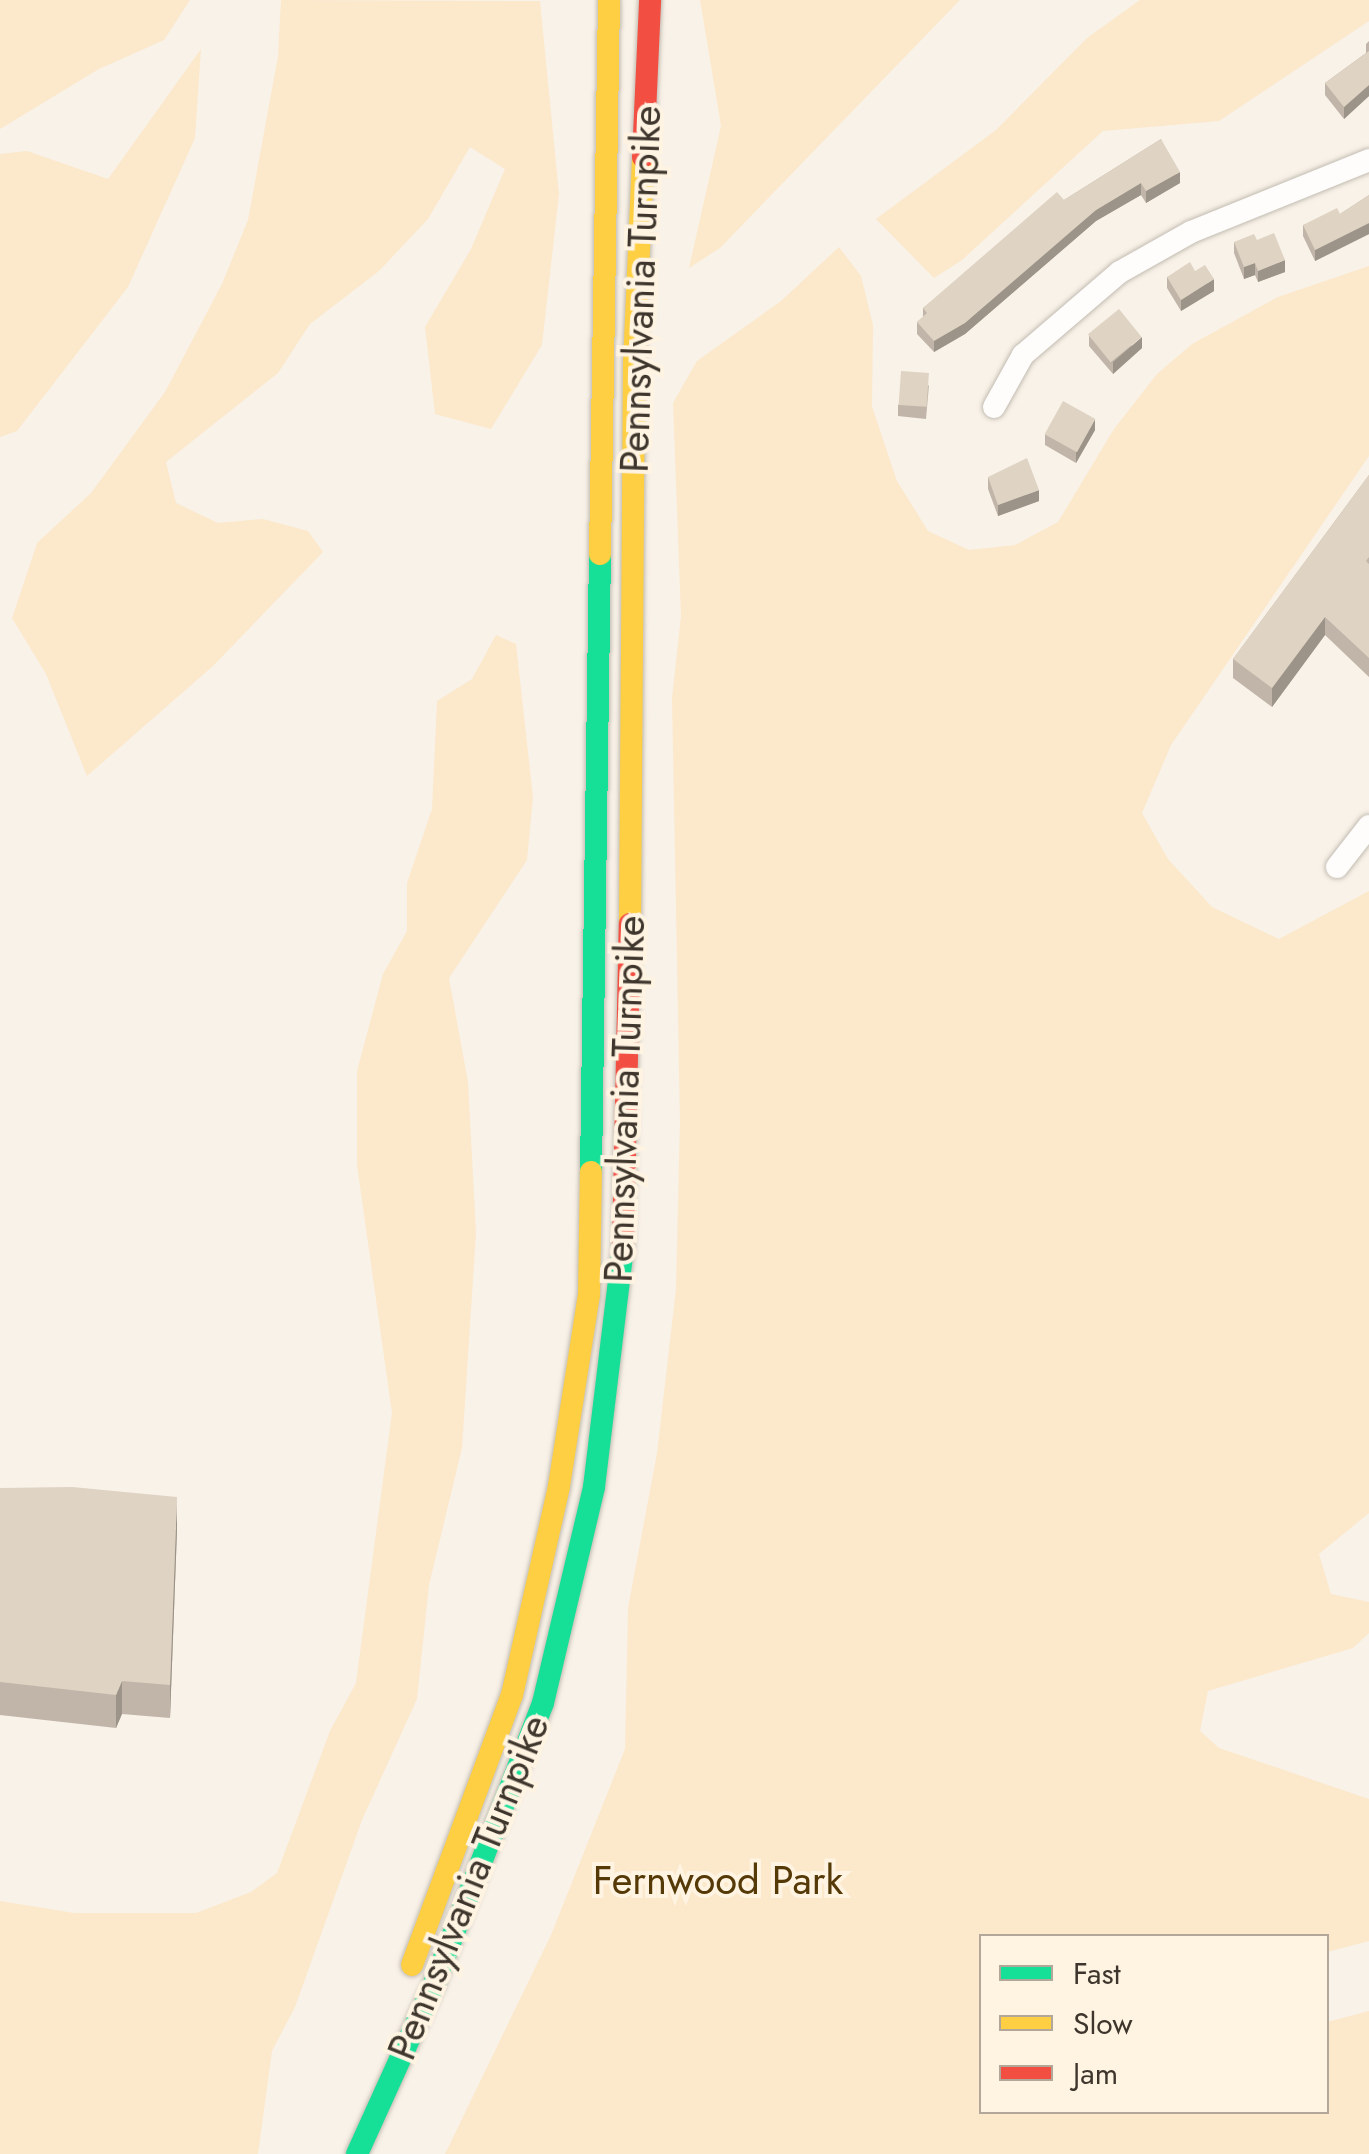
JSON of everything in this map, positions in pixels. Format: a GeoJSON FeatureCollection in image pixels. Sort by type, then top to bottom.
{"type":"FeatureCollection","features":[{"type":"Feature","properties":{"kind":"highway","name":"Pennsylvania Turnpike"},"geometry":{"type":"LineString","coordinates":[[401,1991],[512,1694],[560,1486],[589,1295],[609,0]]}},
{"type":"Feature","properties":{"kind":"highway","name":"Pennsylvania Turnpike"},"geometry":{"type":"LineString","coordinates":[[356,2154],[434,1984],[543,1703],[601,1433],[621,1286],[628,1150],[634,364],[650,0]]}},
{"type":"Feature","properties":{"kind":"street"},"geometry":{"type":"LineString","coordinates":[[994,407],[1023,354],[1120,272],[1190,232],[1369,160]]}},
{"type":"Feature","properties":{"kind":"street"},"geometry":{"type":"LineString","coordinates":[[1337,867],[1369,826]]}},
{"type":"Feature","properties":{"kind":"green space"},"geometry":{"type":"Polygon","coordinates":[[[0,0],[190,0],[164,40],[99,69],[0,129],[0,0]]]}},
{"type":"Feature","properties":{"kind":"green space"},"geometry":{"type":"Polygon","coordinates":[[[281,0],[540,1],[559,194],[542,345],[491,429],[435,414],[425,327],[471,249],[505,169],[470,147],[428,219],[379,271],[310,324],[278,373],[166,462],[176,503],[218,523],[263,519],[308,531],[323,552],[213,666],[87,776],[46,674],[12,618],[37,543],[91,493],[165,392],[222,284],[248,220],[278,56],[281,0]]]}},
{"type":"Feature","properties":{"kind":"green space"},"geometry":{"type":"Polygon","coordinates":[[[700,0],[960,0],[720,248],[689,268],[721,126],[700,0]]]}},
{"type":"Feature","properties":{"kind":"green space"},"geometry":{"type":"Polygon","coordinates":[[[1140,0],[1369,0],[1369,21],[1219,121],[1103,131],[962,260],[934,278],[876,219],[996,130],[1087,38],[1140,0]]]}},
{"type":"Feature","properties":{"kind":"green space"},"geometry":{"type":"Polygon","coordinates":[[[201,49],[195,138],[128,287],[17,431],[0,437],[0,154],[27,151],[108,179],[201,49]]]}},
{"type":"Feature","properties":{"kind":"green space","name":"Fernwood Park"},"geometry":{"type":"Polygon","coordinates":[[[839,247],[861,276],[873,325],[872,406],[897,481],[928,531],[969,550],[1015,545],[1058,522],[1114,429],[1157,374],[1192,344],[1278,297],[1369,266],[1369,456],[1171,745],[1142,813],[1168,859],[1212,907],[1279,939],[1369,891],[1369,1513],[1319,1554],[1331,1594],[1369,1602],[1369,1633],[1353,1648],[1208,1691],[1200,1731],[1219,1748],[1369,1799],[1369,1941],[1329,1951],[1329,1934],[979,1934],[979,2114],[1329,2114],[1329,2021],[1369,2011],[1369,2154],[445,2154],[551,1935],[625,1749],[628,1608],[657,1453],[676,1289],[680,1121],[672,698],[681,616],[673,403],[697,361],[781,301],[839,247]]]}},
{"type":"Feature","properties":{"kind":"green space"},"geometry":{"type":"Polygon","coordinates":[[[496,635],[516,644],[533,797],[527,860],[449,978],[468,1082],[476,1233],[462,1448],[429,1585],[417,1699],[362,1820],[295,2007],[272,2051],[258,2154],[0,2154],[0,1901],[74,1913],[196,1913],[251,1892],[277,1873],[330,1731],[356,1683],[392,1413],[357,1165],[357,1071],[383,974],[407,931],[407,883],[432,809],[437,701],[472,679],[496,635]]]}},
{"type":"Feature","properties":{"kind":"building"},"geometry":{"type":"Polygon","coordinates":[[[1369,51],[1369,85],[1344,107],[1325,83],[1369,51]]]}},
{"type":"Feature","properties":{"kind":"building"},"geometry":{"type":"Polygon","coordinates":[[[1161,139],[1180,172],[1146,191],[1141,183],[1096,210],[965,323],[934,341],[917,322],[927,313],[923,308],[1057,192],[1064,200],[1161,139]]]}},
{"type":"Feature","properties":{"kind":"building"},"geometry":{"type":"Polygon","coordinates":[[[1369,195],[1369,223],[1315,250],[1303,225],[1337,208],[1340,214],[1369,195]]]}},
{"type":"Feature","properties":{"kind":"building"},"geometry":{"type":"Polygon","coordinates":[[[1274,233],[1285,260],[1258,271],[1255,263],[1244,267],[1234,242],[1254,234],[1257,240],[1274,233]]]}},
{"type":"Feature","properties":{"kind":"building"},"geometry":{"type":"Polygon","coordinates":[[[1190,262],[1195,271],[1205,265],[1214,279],[1181,300],[1167,277],[1190,262]]]}},
{"type":"Feature","properties":{"kind":"building"},"geometry":{"type":"Polygon","coordinates":[[[1119,309],[1142,337],[1111,362],[1088,334],[1119,309]]]}},
{"type":"Feature","properties":{"kind":"building"},"geometry":{"type":"Polygon","coordinates":[[[901,371],[929,373],[927,407],[899,405],[901,371]]]}},
{"type":"Feature","properties":{"kind":"building"},"geometry":{"type":"Polygon","coordinates":[[[1063,401],[1095,419],[1077,452],[1045,434],[1063,401]]]}},
{"type":"Feature","properties":{"kind":"building"},"geometry":{"type":"Polygon","coordinates":[[[1027,458],[1039,490],[998,505],[988,477],[1027,458]]]}},
{"type":"Feature","properties":{"kind":"building"},"geometry":{"type":"Polygon","coordinates":[[[1369,475],[1369,658],[1325,617],[1272,688],[1233,659],[1369,475]]]}},
{"type":"Feature","properties":{"kind":"building"},"geometry":{"type":"Polygon","coordinates":[[[72,1487],[177,1497],[170,1685],[122,1681],[116,1695],[0,1682],[0,1488],[72,1487]]]}},
{"type":"Feature","properties":{"kind":"traffic: fast"},"geometry":{"type":"LineString","coordinates":[[591,1172],[600,554]]}},
{"type":"Feature","properties":{"kind":"traffic: fast"},"geometry":{"type":"LineString","coordinates":[[357,2154],[434,1984],[543,1703],[594,1487],[623,1247]]}},
{"type":"Feature","properties":{"kind":"traffic: slow"},"geometry":{"type":"LineString","coordinates":[[600,554],[609,0]]}},
{"type":"Feature","properties":{"kind":"traffic: slow"},"geometry":{"type":"LineString","coordinates":[[630,924],[634,364],[643,157]]}},
{"type":"Feature","properties":{"kind":"traffic: slow"},"geometry":{"type":"LineString","coordinates":[[412,1965],[512,1695],[559,1486],[589,1295],[591,1172]]}},
{"type":"Feature","properties":{"kind":"traffic: jam"},"geometry":{"type":"LineString","coordinates":[[643,157],[650,0]]}},
{"type":"Feature","properties":{"kind":"traffic: jam"},"geometry":{"type":"LineString","coordinates":[[623,1247],[630,924]]}}]}
